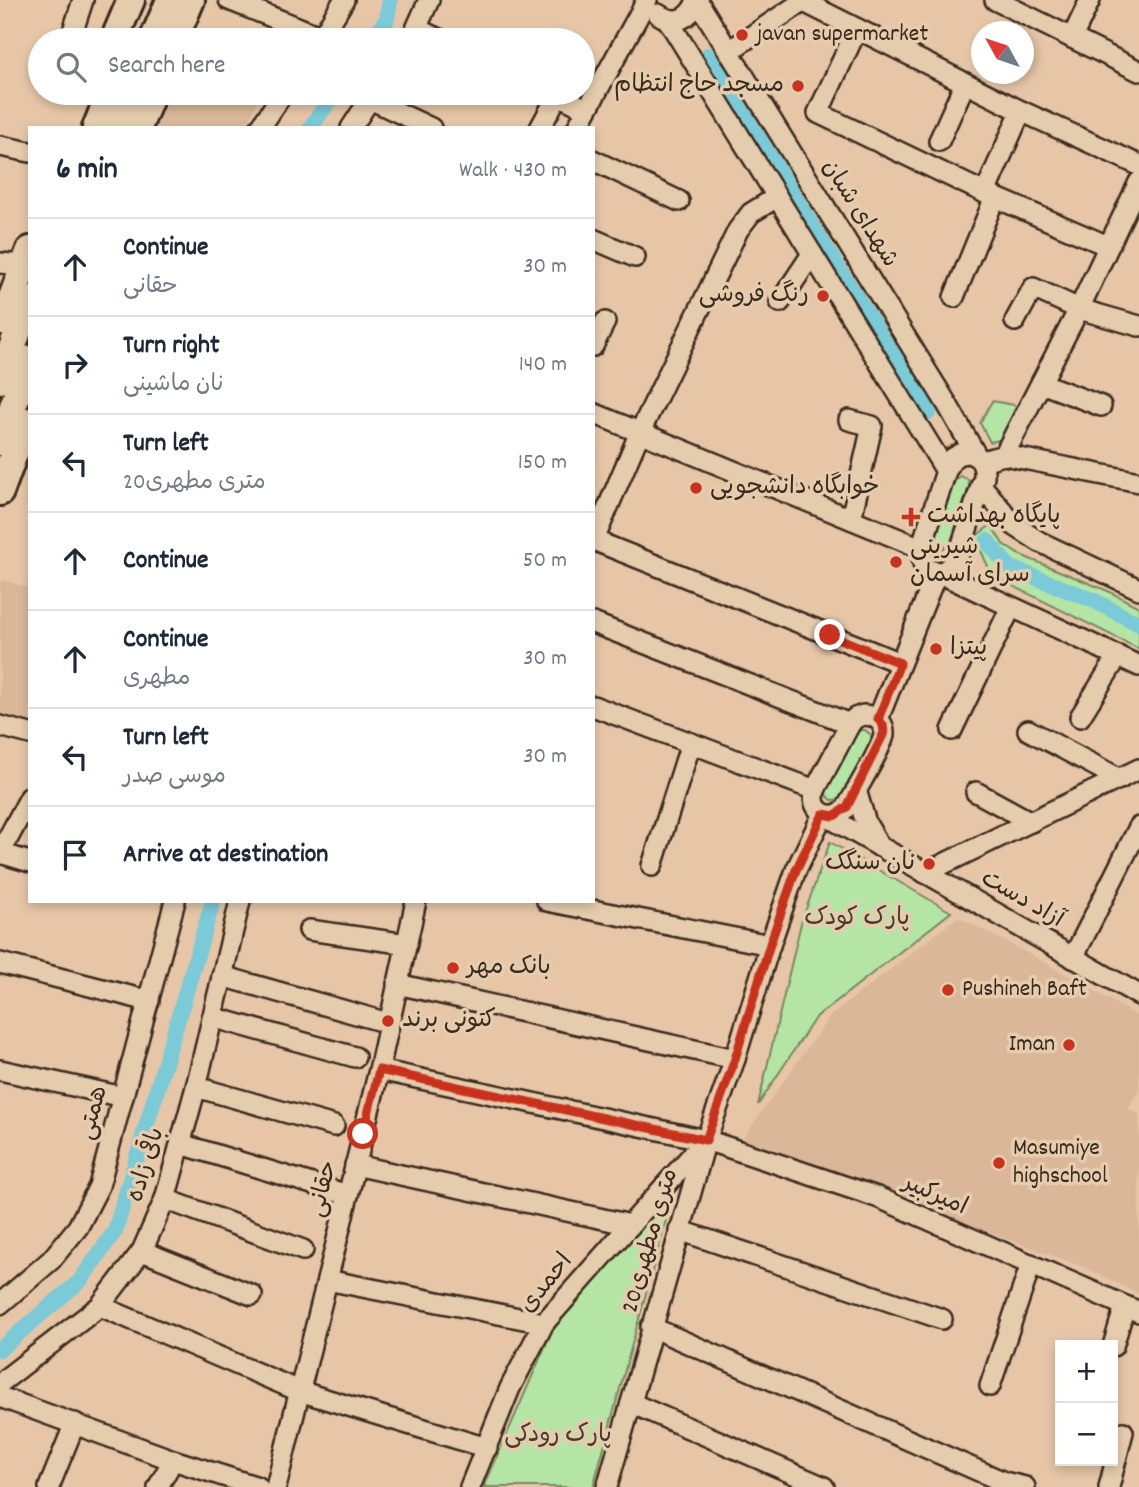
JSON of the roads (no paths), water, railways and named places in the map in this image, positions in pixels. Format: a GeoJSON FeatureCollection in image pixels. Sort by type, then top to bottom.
{"type":"FeatureCollection","features":[{"type":"Feature","properties":{"kind":"main road"},"geometry":{"type":"LineString","coordinates":[[119,28],[131,0]]}},
{"type":"Feature","properties":{"kind":"main road"},"geometry":{"type":"LineString","coordinates":[[137,28],[148,0]]}},
{"type":"Feature","properties":{"kind":"main road"},"geometry":{"type":"LineString","coordinates":[[158,28],[170,0]]}},
{"type":"Feature","properties":{"kind":"main road"},"geometry":{"type":"LineString","coordinates":[[179,28],[191,0]]}},
{"type":"Feature","properties":{"kind":"main road"},"geometry":{"type":"LineString","coordinates":[[79,126],[87,105]]}},
{"type":"Feature","properties":{"kind":"main road"},"geometry":{"type":"LineString","coordinates":[[97,126],[105,105]]}},
{"type":"Feature","properties":{"kind":"main road"},"geometry":{"type":"LineString","coordinates":[[118,126],[126,105]]}},
{"type":"Feature","properties":{"kind":"main road"},"geometry":{"type":"LineString","coordinates":[[139,126],[147,105]]}},
{"type":"Feature","properties":{"kind":"main road"},"geometry":{"type":"LineString","coordinates":[[0,329],[18,260]]}},
{"type":"Feature","properties":{"kind":"main road"},"geometry":{"type":"LineString","coordinates":[[0,380],[28,304]]}},
{"type":"Feature","properties":{"kind":"main road"},"geometry":{"type":"LineString","coordinates":[[0,442],[28,365]]}},
{"type":"Feature","properties":{"kind":"main road"},"geometry":{"type":"LineString","coordinates":[[0,492],[28,417]]}},
{"type":"Feature","properties":{"kind":"street"},"geometry":{"type":"LineString","coordinates":[[74,28],[83,0]]}},
{"type":"Feature","properties":{"kind":"street"},"geometry":{"type":"LineString","coordinates":[[229,0],[295,28]]}},
{"type":"Feature","properties":{"kind":"street"},"geometry":{"type":"LineString","coordinates":[[327,28],[344,0]]}},
{"type":"Feature","properties":{"kind":"street"},"geometry":{"type":"LineString","coordinates":[[417,28],[429,0]]}},
{"type":"Feature","properties":{"kind":"street"},"geometry":{"type":"LineString","coordinates":[[595,94],[647,0],[659,16],[678,21],[687,17],[697,0]]}},
{"type":"Feature","properties":{"kind":"street","name":"شهدای شبان"},"geometry":{"type":"LineString","coordinates":[[697,0],[979,458]]}},
{"type":"Feature","properties":{"kind":"street"},"geometry":{"type":"LineString","coordinates":[[995,0],[1139,71]]}},
{"type":"Feature","properties":{"kind":"street"},"geometry":{"type":"LineString","coordinates":[[1072,38],[1090,0]]}},
{"type":"Feature","properties":{"kind":"street"},"geometry":{"type":"LineString","coordinates":[[729,51],[805,1],[1021,111],[1139,165]]}},
{"type":"Feature","properties":{"kind":"street"},"geometry":{"type":"LineString","coordinates":[[668,20],[946,471]]}},
{"type":"Feature","properties":{"kind":"street"},"geometry":{"type":"LineString","coordinates":[[857,29],[818,113],[990,195],[1108,246]]}},
{"type":"Feature","properties":{"kind":"street"},"geometry":{"type":"LineString","coordinates":[[939,141],[965,83]]}},
{"type":"Feature","properties":{"kind":"street"},"geometry":{"type":"LineString","coordinates":[[261,126],[275,105]]}},
{"type":"Feature","properties":{"kind":"street"},"geometry":{"type":"LineString","coordinates":[[352,126],[368,105]]}},
{"type":"Feature","properties":{"kind":"street"},"geometry":{"type":"LineString","coordinates":[[366,126],[372,105]]}},
{"type":"Feature","properties":{"kind":"street"},"geometry":{"type":"LineString","coordinates":[[390,105],[427,126]]}},
{"type":"Feature","properties":{"kind":"street"},"geometry":{"type":"LineString","coordinates":[[541,126],[550,105]]}},
{"type":"Feature","properties":{"kind":"street"},"geometry":{"type":"LineString","coordinates":[[578,105],[587,109]]}},
{"type":"Feature","properties":{"kind":"street"},"geometry":{"type":"LineString","coordinates":[[578,126],[589,105]]}},
{"type":"Feature","properties":{"kind":"street"},"geometry":{"type":"LineString","coordinates":[[954,297],[1021,111]]}},
{"type":"Feature","properties":{"kind":"street"},"geometry":{"type":"LineString","coordinates":[[0,146],[28,152]]}},
{"type":"Feature","properties":{"kind":"street"},"geometry":{"type":"LineString","coordinates":[[595,161],[679,201]]}},
{"type":"Feature","properties":{"kind":"street"},"geometry":{"type":"LineString","coordinates":[[1004,455],[1079,309],[1139,182]]}},
{"type":"Feature","properties":{"kind":"street"},"geometry":{"type":"LineString","coordinates":[[595,538],[640,432],[738,230],[751,213],[777,197]]}},
{"type":"Feature","properties":{"kind":"street"},"geometry":{"type":"LineString","coordinates":[[595,240],[635,257]]}},
{"type":"Feature","properties":{"kind":"street"},"geometry":{"type":"LineString","coordinates":[[780,302],[812,254]]}},
{"type":"Feature","properties":{"kind":"street"},"geometry":{"type":"LineString","coordinates":[[1015,321],[1033,288],[1079,309],[1139,326]]}},
{"type":"Feature","properties":{"kind":"street"},"geometry":{"type":"LineString","coordinates":[[595,342],[605,322]]}},
{"type":"Feature","properties":{"kind":"street"},"geometry":{"type":"LineString","coordinates":[[1041,383],[1101,407]]}},
{"type":"Feature","properties":{"kind":"street"},"geometry":{"type":"LineString","coordinates":[[595,414],[921,548]]}},
{"type":"Feature","properties":{"kind":"street"},"geometry":{"type":"LineString","coordinates":[[849,420],[872,426],[851,519]]}},
{"type":"Feature","properties":{"kind":"street"},"geometry":{"type":"LineString","coordinates":[[1139,482],[1004,455],[979,458],[960,454],[953,458],[946,471],[921,548],[923,564],[929,570],[1139,666]]}},
{"type":"Feature","properties":{"kind":"street"},"geometry":{"type":"LineString","coordinates":[[937,572],[945,571],[957,560],[985,469],[979,458]]}},
{"type":"Feature","properties":{"kind":"street"},"geometry":{"type":"LineString","coordinates":[[981,485],[1015,526],[1040,542],[1139,589]]}},
{"type":"Feature","properties":{"kind":"street"},"geometry":{"type":"LineString","coordinates":[[595,540],[900,663]]}},
{"type":"Feature","properties":{"kind":"street"},"geometry":{"type":"LineString","coordinates":[[878,719],[937,572]]}},
{"type":"Feature","properties":{"kind":"street"},"geometry":{"type":"LineString","coordinates":[[952,730],[1011,607]]}},
{"type":"Feature","properties":{"kind":"street"},"geometry":{"type":"LineString","coordinates":[[595,624],[850,724]]}},
{"type":"Feature","properties":{"kind":"street"},"geometry":{"type":"LineString","coordinates":[[1080,717],[1118,656]]}},
{"type":"Feature","properties":{"kind":"street"},"geometry":{"type":"LineString","coordinates":[[595,707],[815,790]]}},
{"type":"Feature","properties":{"kind":"street"},"geometry":{"type":"LineString","coordinates":[[863,715],[878,719],[883,725],[882,740],[856,790],[842,813],[834,816],[823,814],[816,807],[813,797],[815,790],[850,724],[863,715]]}},
{"type":"Feature","properties":{"kind":"street"},"geometry":{"type":"LineString","coordinates":[[0,726],[28,733]]}},
{"type":"Feature","properties":{"kind":"street"},"geometry":{"type":"LineString","coordinates":[[1028,730],[1120,779]]}},
{"type":"Feature","properties":{"kind":"street"},"geometry":{"type":"LineString","coordinates":[[652,866],[691,743]]}},
{"type":"Feature","properties":{"kind":"street"},"geometry":{"type":"LineString","coordinates":[[925,873],[1139,769]]}},
{"type":"Feature","properties":{"kind":"street"},"geometry":{"type":"LineString","coordinates":[[856,790],[866,823],[880,848]]}},
{"type":"Feature","properties":{"kind":"street"},"geometry":{"type":"LineString","coordinates":[[976,792],[1031,822]]}},
{"type":"Feature","properties":{"kind":"street"},"geometry":{"type":"LineString","coordinates":[[28,801],[0,853],[28,861]]}},
{"type":"Feature","properties":{"kind":"street","name":"آزاد دست"},"geometry":{"type":"LineString","coordinates":[[823,814],[1139,995]]}},
{"type":"Feature","properties":{"kind":"street","name":"20متری مطهری"},"geometry":{"type":"LineString","coordinates":[[612,1485],[651,1327],[706,1140],[796,870],[823,814]]}},
{"type":"Feature","properties":{"kind":"street"},"geometry":{"type":"LineString","coordinates":[[1073,958],[1139,827]]}},
{"type":"Feature","properties":{"kind":"street","name":"همتی"},"geometry":{"type":"LineString","coordinates":[[0,1304],[51,1260],[78,1227],[99,1186],[149,1001],[169,903]]}},
{"type":"Feature","properties":{"kind":"street","name":"باقی زاده"},"geometry":{"type":"LineString","coordinates":[[0,1383],[100,1306],[142,1251],[165,1199],[196,1087],[240,903]]}},
{"type":"Feature","properties":{"kind":"street","name":"حقانی"},"geometry":{"type":"LineString","coordinates":[[276,1487],[379,1070],[416,903]]}},
{"type":"Feature","properties":{"kind":"street"},"geometry":{"type":"LineString","coordinates":[[557,903],[770,944]]}},
{"type":"Feature","properties":{"kind":"street"},"geometry":{"type":"LineString","coordinates":[[309,930],[407,944]]}},
{"type":"Feature","properties":{"kind":"street"},"geometry":{"type":"LineString","coordinates":[[0,963],[149,1001]]}},
{"type":"Feature","properties":{"kind":"street"},"geometry":{"type":"LineString","coordinates":[[222,976],[388,1023]]}},
{"type":"Feature","properties":{"kind":"street"},"geometry":{"type":"LineString","coordinates":[[397,984],[735,1059]]}},
{"type":"Feature","properties":{"kind":"street"},"geometry":{"type":"LineString","coordinates":[[212,1017],[355,1057]]}},
{"type":"Feature","properties":{"kind":"street"},"geometry":{"type":"LineString","coordinates":[[0,1070],[123,1097]]}},
{"type":"Feature","properties":{"kind":"street","name":"امیرکبیر"},"geometry":{"type":"LineString","coordinates":[[379,1070],[706,1140],[877,1197],[1132,1309]]}},
{"type":"Feature","properties":{"kind":"street"},"geometry":{"type":"LineString","coordinates":[[196,1087],[334,1126]]}},
{"type":"Feature","properties":{"kind":"street","name":"احمدی"},"geometry":{"type":"LineString","coordinates":[[470,1487],[510,1388],[544,1323],[706,1140]]}},
{"type":"Feature","properties":{"kind":"street"},"geometry":{"type":"LineString","coordinates":[[180,1144],[348,1195]]}},
{"type":"Feature","properties":{"kind":"street"},"geometry":{"type":"LineString","coordinates":[[355,1165],[631,1225]]}},
{"type":"Feature","properties":{"kind":"street"},"geometry":{"type":"LineString","coordinates":[[165,1199],[303,1250]]}},
{"type":"Feature","properties":{"kind":"street"},"geometry":{"type":"LineString","coordinates":[[679,1230],[942,1319]]}},
{"type":"Feature","properties":{"kind":"street"},"geometry":{"type":"LineString","coordinates":[[142,1251],[252,1295]]}},
{"type":"Feature","properties":{"kind":"street"},"geometry":{"type":"LineString","coordinates":[[990,1385],[1031,1264]]}},
{"type":"Feature","properties":{"kind":"street"},"geometry":{"type":"LineString","coordinates":[[327,1280],[544,1323]]}},
{"type":"Feature","properties":{"kind":"street"},"geometry":{"type":"LineString","coordinates":[[100,1306],[299,1391],[487,1448]]}},
{"type":"Feature","properties":{"kind":"street"},"geometry":{"type":"LineString","coordinates":[[1116,1340],[1132,1309]]}},
{"type":"Feature","properties":{"kind":"street"},"geometry":{"type":"LineString","coordinates":[[651,1327],[1004,1482],[1026,1487]]}},
{"type":"Feature","properties":{"kind":"street"},"geometry":{"type":"LineString","coordinates":[[0,1397],[173,1460],[258,1487]]}},
{"type":"Feature","properties":{"kind":"street"},"geometry":{"type":"LineString","coordinates":[[631,1403],[824,1487]]}},
{"type":"Feature","properties":{"kind":"street"},"geometry":{"type":"LineString","coordinates":[[49,1487],[75,1423]]}},
{"type":"Feature","properties":{"kind":"street"},"geometry":{"type":"LineString","coordinates":[[1109,1487],[1123,1432]]}},
{"type":"Feature","properties":{"kind":"street"},"geometry":{"type":"LineString","coordinates":[[158,1487],[173,1460]]}},
{"type":"Feature","properties":{"kind":"waterway"},"geometry":{"type":"LineString","coordinates":[[381,28],[387,19],[390,0]]}},
{"type":"Feature","properties":{"kind":"waterway"},"geometry":{"type":"LineString","coordinates":[[708,55],[929,412]]}},
{"type":"Feature","properties":{"kind":"waterway"},"geometry":{"type":"LineString","coordinates":[[311,126],[326,105]]}},
{"type":"Feature","properties":{"kind":"waterway"},"geometry":{"type":"LineString","coordinates":[[987,541],[1009,567],[1093,600],[1139,624]]}},
{"type":"Feature","properties":{"kind":"waterway"},"geometry":{"type":"LineString","coordinates":[[0,1349],[80,1281],[115,1231],[212,903]]}},
{"type":"Feature","properties":{"kind":"place","name":"javan supermarket"},"geometry":{"type":"Point","coordinates":[742,35]}},
{"type":"Feature","properties":{"kind":"place","name":"مسجد حاج انتظام"},"geometry":{"type":"Point","coordinates":[798,86]}},
{"type":"Feature","properties":{"kind":"place","name":"رنگ فروشی"},"geometry":{"type":"Point","coordinates":[823,296]}},
{"type":"Feature","properties":{"kind":"place","name":"خوابگاه دانشجویی"},"geometry":{"type":"Point","coordinates":[696,488]}},
{"type":"Feature","properties":{"kind":"place","name":"پایگاه بهداشت"},"geometry":{"type":"Point","coordinates":[911,517]}},
{"type":"Feature","properties":{"kind":"place","name":"شیرینی سرای آسمان"},"geometry":{"type":"Point","coordinates":[896,562]}},
{"type":"Feature","properties":{"kind":"place","name":"پیتزا"},"geometry":{"type":"Point","coordinates":[936,649]}},
{"type":"Feature","properties":{"kind":"place","name":"نان سنگک"},"geometry":{"type":"Point","coordinates":[929,864]}},
{"type":"Feature","properties":{"kind":"place","name":"بانک مهر"},"geometry":{"type":"Point","coordinates":[453,968]}},
{"type":"Feature","properties":{"kind":"place","name":"Pushineh Baft"},"geometry":{"type":"Point","coordinates":[948,990]}},
{"type":"Feature","properties":{"kind":"place","name":"کتونی برند"},"geometry":{"type":"Point","coordinates":[388,1021]}},
{"type":"Feature","properties":{"kind":"place","name":"Iman"},"geometry":{"type":"Point","coordinates":[1069,1045]}},
{"type":"Feature","properties":{"kind":"place","name":"Masumiye highschool"},"geometry":{"type":"Point","coordinates":[999,1163]}},
{"type":"Feature","properties":{"kind":"park label","name":"پارک کودک"},"geometry":{"type":"Point","coordinates":[857,919]}},
{"type":"Feature","properties":{"kind":"park label","name":"پارک رودکی"},"geometry":{"type":"Point","coordinates":[558,1436]}}]}
